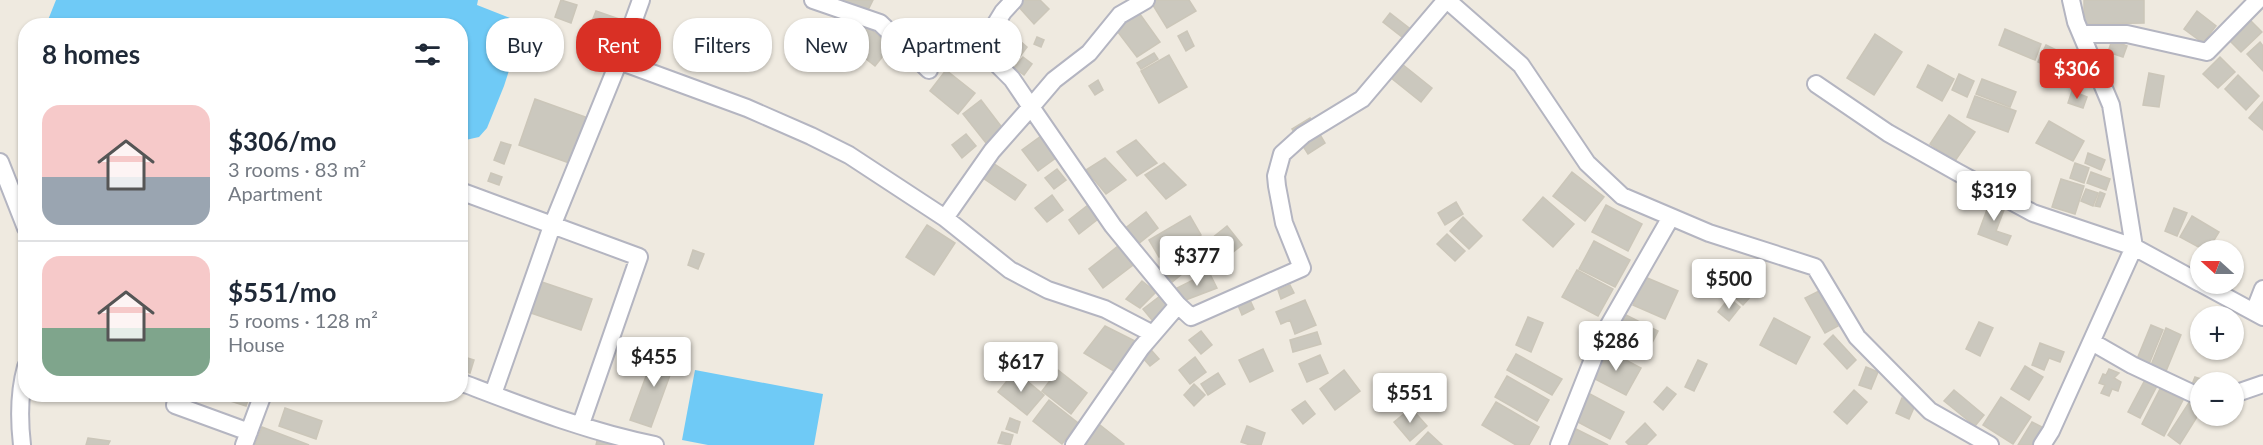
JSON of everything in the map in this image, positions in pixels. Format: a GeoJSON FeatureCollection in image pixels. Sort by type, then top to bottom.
{"type":"FeatureCollection","features":[{"type":"Feature","properties":{"kind":"street"},"geometry":{"type":"LineString","coordinates":[[635,18],[641,0]]}},
{"type":"Feature","properties":{"kind":"street"},"geometry":{"type":"LineString","coordinates":[[813,0],[881,24]]}},
{"type":"Feature","properties":{"kind":"street"},"geometry":{"type":"LineString","coordinates":[[1014,0],[1003,12],[981,48],[1012,79],[1113,226],[1191,318],[1302,268],[1284,223],[1277,186],[1276,176],[1282,154],[1304,135],[1362,99],[1446,0],[1521,65],[1587,163],[1623,196],[1709,233],[1815,267],[1857,338],[1930,411],[1990,445]]}},
{"type":"Feature","properties":{"kind":"street"},"geometry":{"type":"LineString","coordinates":[[945,218],[992,152],[1054,80],[1089,52],[1120,15],[1146,0]]}},
{"type":"Feature","properties":{"kind":"street"},"geometry":{"type":"LineString","coordinates":[[2042,445],[2051,431],[2134,247],[2111,105],[2076,22],[2071,0]]}},
{"type":"Feature","properties":{"kind":"street"},"geometry":{"type":"LineString","coordinates":[[2082,34],[2127,34],[2207,52],[2258,0]]}},
{"type":"Feature","properties":{"kind":"street"},"geometry":{"type":"LineString","coordinates":[[493,394],[552,226],[615,72]]}},
{"type":"Feature","properties":{"kind":"street"},"geometry":{"type":"LineString","coordinates":[[649,72],[747,108],[811,135],[849,155],[945,218],[1010,270],[1047,290],[1105,309],[1154,334]]}},
{"type":"Feature","properties":{"kind":"street"},"geometry":{"type":"LineString","coordinates":[[1816,84],[1888,133],[2033,213],[2134,247],[2190,277]]}},
{"type":"Feature","properties":{"kind":"street"},"geometry":{"type":"LineString","coordinates":[[0,162],[18,208]]}},
{"type":"Feature","properties":{"kind":"street"},"geometry":{"type":"LineString","coordinates":[[468,194],[639,257],[581,424]]}},
{"type":"Feature","properties":{"kind":"street"},"geometry":{"type":"LineString","coordinates":[[1559,445],[1601,339],[1671,217]]}},
{"type":"Feature","properties":{"kind":"street"},"geometry":{"type":"LineString","coordinates":[[2221,294],[2258,314],[2263,290]]}},
{"type":"Feature","properties":{"kind":"street"},"geometry":{"type":"LineString","coordinates":[[1074,445],[1141,348],[1178,305]]}},
{"type":"Feature","properties":{"kind":"street"},"geometry":{"type":"LineString","coordinates":[[2092,342],[2132,365],[2190,392]]}},
{"type":"Feature","properties":{"kind":"street"},"geometry":{"type":"LineString","coordinates":[[2244,391],[2263,384]]}},
{"type":"Feature","properties":{"kind":"street"},"geometry":{"type":"LineString","coordinates":[[468,385],[632,441],[655,445]]}},
{"type":"Feature","properties":{"kind":"street"},"geometry":{"type":"LineString","coordinates":[[21,402],[22,445]]}},
{"type":"Feature","properties":{"kind":"street"},"geometry":{"type":"LineString","coordinates":[[175,405],[246,439],[260,402]]}},
{"type":"Feature","properties":{"kind":"water"},"geometry":{"type":"Polygon","coordinates":[[[56,0],[478,0],[477,5],[510,18],[486,18],[486,72],[509,72],[487,128],[479,137],[468,139],[468,18],[49,18],[56,0]]]}},
{"type":"Feature","properties":{"kind":"water"},"geometry":{"type":"Polygon","coordinates":[[[695,370],[823,394],[814,445],[708,445],[682,440],[695,370]]]}},
{"type":"Feature","properties":{"kind":"building"},"geometry":{"type":"Polygon","coordinates":[[[561,0],[577,5],[571,23],[564,20],[564,18],[555,17],[561,0]]]}},
{"type":"Feature","properties":{"kind":"building"},"geometry":{"type":"Polygon","coordinates":[[[835,0],[873,0],[866,14],[835,0]]]}},
{"type":"Feature","properties":{"kind":"building"},"geometry":{"type":"Polygon","coordinates":[[[1022,0],[1040,0],[1049,9],[1034,24],[1017,5],[1022,0]]]}},
{"type":"Feature","properties":{"kind":"building"},"geometry":{"type":"Polygon","coordinates":[[[1154,0],[1189,0],[1196,11],[1167,28],[1151,2],[1154,0]]]}},
{"type":"Feature","properties":{"kind":"building"},"geometry":{"type":"Polygon","coordinates":[[[2084,0],[2144,0],[2144,23],[2084,24],[2084,0]]]}},
{"type":"Feature","properties":{"kind":"building"},"geometry":{"type":"Polygon","coordinates":[[[1137,10],[1160,42],[1137,57],[1114,27],[1137,10]]]}},
{"type":"Feature","properties":{"kind":"building"},"geometry":{"type":"Polygon","coordinates":[[[596,11],[616,18],[593,18],[596,11]]]}},
{"type":"Feature","properties":{"kind":"building"},"geometry":{"type":"Polygon","coordinates":[[[2197,11],[2216,26],[2203,43],[2184,29],[2197,11]]]}},
{"type":"Feature","properties":{"kind":"building"},"geometry":{"type":"Polygon","coordinates":[[[1390,13],[1409,28],[1402,37],[1383,22],[1390,13]]]}},
{"type":"Feature","properties":{"kind":"building"},"geometry":{"type":"Polygon","coordinates":[[[2248,18],[2262,32],[2241,52],[2227,38],[2248,18]]]}},
{"type":"Feature","properties":{"kind":"building"},"geometry":{"type":"Polygon","coordinates":[[[869,28],[881,38],[881,58],[875,66],[869,61],[869,28]]]}},
{"type":"Feature","properties":{"kind":"building"},"geometry":{"type":"Polygon","coordinates":[[[2005,29],[2041,44],[2035,60],[1999,45],[2005,29]]]}},
{"type":"Feature","properties":{"kind":"building"},"geometry":{"type":"Polygon","coordinates":[[[1187,31],[1194,46],[1186,51],[1178,36],[1187,31]]]}},
{"type":"Feature","properties":{"kind":"building"},"geometry":{"type":"Polygon","coordinates":[[[1875,34],[1902,52],[1874,95],[1847,78],[1875,34]]]}},
{"type":"Feature","properties":{"kind":"building"},"geometry":{"type":"Polygon","coordinates":[[[1037,37],[1044,40],[1041,47],[1034,44],[1037,37]]]}},
{"type":"Feature","properties":{"kind":"building"},"geometry":{"type":"Polygon","coordinates":[[[2112,40],[2127,46],[2123,57],[2108,52],[2112,40]]]}},
{"type":"Feature","properties":{"kind":"building"},"geometry":{"type":"Polygon","coordinates":[[[2260,42],[2263,46],[2263,71],[2247,54],[2260,42]]]}},
{"type":"Feature","properties":{"kind":"building"},"geometry":{"type":"Polygon","coordinates":[[[1022,43],[1027,47],[1022,54],[1022,43]]]}},
{"type":"Feature","properties":{"kind":"building"},"geometry":{"type":"Polygon","coordinates":[[[2046,45],[2075,59],[2067,76],[2038,62],[2046,45]]]}},
{"type":"Feature","properties":{"kind":"building"},"geometry":{"type":"Polygon","coordinates":[[[1154,53],[1158,59],[1141,69],[1137,63],[1154,53]]]}},
{"type":"Feature","properties":{"kind":"building"},"geometry":{"type":"Polygon","coordinates":[[[1169,55],[1187,87],[1159,103],[1141,71],[1169,55]]]}},
{"type":"Feature","properties":{"kind":"building"},"geometry":{"type":"Polygon","coordinates":[[[2220,57],[2235,72],[2218,88],[2203,74],[2220,57]]]}},
{"type":"Feature","properties":{"kind":"building"},"geometry":{"type":"Polygon","coordinates":[[[1022,58],[1032,64],[1024,75],[1020,72],[1022,72],[1022,58]]]}},
{"type":"Feature","properties":{"kind":"building"},"geometry":{"type":"Polygon","coordinates":[[[1397,60],[1432,88],[1421,102],[1386,74],[1397,60]]]}},
{"type":"Feature","properties":{"kind":"building"},"geometry":{"type":"Polygon","coordinates":[[[1928,65],[1954,79],[1942,101],[1917,87],[1928,65]]]}},
{"type":"Feature","properties":{"kind":"building"},"geometry":{"type":"Polygon","coordinates":[[[944,72],[949,72],[975,93],[958,114],[930,91],[944,72]]]}},
{"type":"Feature","properties":{"kind":"building"},"geometry":{"type":"Polygon","coordinates":[[[2149,73],[2164,76],[2159,107],[2143,105],[2149,73]]]}},
{"type":"Feature","properties":{"kind":"building"},"geometry":{"type":"Polygon","coordinates":[[[1959,74],[1974,81],[1967,97],[1952,90],[1959,74]]]}},
{"type":"Feature","properties":{"kind":"building"},"geometry":{"type":"Polygon","coordinates":[[[2238,75],[2259,96],[2246,110],[2225,89],[2238,75]]]}},
{"type":"Feature","properties":{"kind":"building"},"geometry":{"type":"Polygon","coordinates":[[[1982,79],[2016,92],[2010,107],[1976,94],[1982,79]]]}},
{"type":"Feature","properties":{"kind":"building"},"geometry":{"type":"Polygon","coordinates":[[[1098,80],[1103,90],[1095,95],[1089,86],[1098,80]]]}},
{"type":"Feature","properties":{"kind":"building"},"geometry":{"type":"Polygon","coordinates":[[[2072,91],[2087,97],[2083,108],[2068,103],[2072,91]]]}},
{"type":"Feature","properties":{"kind":"building"},"geometry":{"type":"Polygon","coordinates":[[[1975,96],[2016,111],[2008,132],[1967,117],[1975,96]]]}},
{"type":"Feature","properties":{"kind":"building"},"geometry":{"type":"Polygon","coordinates":[[[535,99],[588,118],[572,164],[519,145],[535,99]]]}},
{"type":"Feature","properties":{"kind":"building"},"geometry":{"type":"Polygon","coordinates":[[[981,100],[1004,130],[986,143],[963,114],[981,100]]]}},
{"type":"Feature","properties":{"kind":"building"},"geometry":{"type":"Polygon","coordinates":[[[2263,102],[2263,130],[2249,118],[2263,102]]]}},
{"type":"Feature","properties":{"kind":"building"},"geometry":{"type":"Polygon","coordinates":[[[1949,115],[1975,132],[1955,161],[1930,144],[1949,115]]]}},
{"type":"Feature","properties":{"kind":"building"},"geometry":{"type":"Polygon","coordinates":[[[1310,118],[1325,143],[1308,154],[1292,129],[1310,118]]]}},
{"type":"Feature","properties":{"kind":"building"},"geometry":{"type":"Polygon","coordinates":[[[2049,121],[2084,141],[2073,161],[2036,143],[2049,121]]]}},
{"type":"Feature","properties":{"kind":"building"},"geometry":{"type":"Polygon","coordinates":[[[966,134],[976,146],[962,158],[952,145],[966,134]]]}},
{"type":"Feature","properties":{"kind":"building"},"geometry":{"type":"Polygon","coordinates":[[[1041,136],[1057,157],[1038,171],[1022,150],[1041,136]]]}},
{"type":"Feature","properties":{"kind":"building"},"geometry":{"type":"Polygon","coordinates":[[[1136,140],[1157,163],[1137,176],[1117,152],[1136,140]]]}},
{"type":"Feature","properties":{"kind":"building"},"geometry":{"type":"Polygon","coordinates":[[[501,142],[511,145],[504,164],[494,160],[501,142]]]}},
{"type":"Feature","properties":{"kind":"building"},"geometry":{"type":"Polygon","coordinates":[[[2088,153],[2105,160],[2101,170],[2085,163],[2088,153]]]}},
{"type":"Feature","properties":{"kind":"building"},"geometry":{"type":"Polygon","coordinates":[[[1105,158],[1126,180],[1106,194],[1086,170],[1105,158]]]}},
{"type":"Feature","properties":{"kind":"building"},"geometry":{"type":"Polygon","coordinates":[[[993,163],[1026,185],[1015,200],[983,178],[993,163]]]}},
{"type":"Feature","properties":{"kind":"building"},"geometry":{"type":"Polygon","coordinates":[[[1164,163],[1186,185],[1166,199],[1145,175],[1164,163]]]}},
{"type":"Feature","properties":{"kind":"building"},"geometry":{"type":"Polygon","coordinates":[[[2075,163],[2089,168],[2084,183],[2070,178],[2075,163]]]}},
{"type":"Feature","properties":{"kind":"building"},"geometry":{"type":"Polygon","coordinates":[[[1057,169],[1066,180],[1054,189],[1045,178],[1057,169]]]}},
{"type":"Feature","properties":{"kind":"building"},"geometry":{"type":"Polygon","coordinates":[[[1572,172],[1604,197],[1585,221],[1553,196],[1572,172]]]}},
{"type":"Feature","properties":{"kind":"building"},"geometry":{"type":"Polygon","coordinates":[[[2091,172],[2110,179],[2106,190],[2087,183],[2091,172]]]}},
{"type":"Feature","properties":{"kind":"building"},"geometry":{"type":"Polygon","coordinates":[[[491,173],[502,177],[499,185],[488,181],[491,173]]]}},
{"type":"Feature","properties":{"kind":"building"},"geometry":{"type":"Polygon","coordinates":[[[2061,179],[2084,186],[2075,214],[2052,207],[2061,179]]]}},
{"type":"Feature","properties":{"kind":"building"},"geometry":{"type":"Polygon","coordinates":[[[2086,189],[2098,193],[2093,206],[2081,201],[2086,189]]]}},
{"type":"Feature","properties":{"kind":"building"},"geometry":{"type":"Polygon","coordinates":[[[2100,192],[2105,194],[2100,207],[2095,206],[2100,192]]]}},
{"type":"Feature","properties":{"kind":"building"},"geometry":{"type":"Polygon","coordinates":[[[1052,195],[1063,210],[1047,222],[1035,208],[1052,195]]]}},
{"type":"Feature","properties":{"kind":"building"},"geometry":{"type":"Polygon","coordinates":[[[1992,196],[2007,202],[1996,231],[2011,236],[2007,245],[1978,234],[1992,196]]]}},
{"type":"Feature","properties":{"kind":"building"},"geometry":{"type":"Polygon","coordinates":[[[1543,197],[1574,224],[1553,247],[1523,220],[1543,197]]]}},
{"type":"Feature","properties":{"kind":"building"},"geometry":{"type":"Polygon","coordinates":[[[1456,202],[1463,214],[1445,225],[1438,213],[1456,202]]]}},
{"type":"Feature","properties":{"kind":"building"},"geometry":{"type":"Polygon","coordinates":[[[1088,205],[1098,219],[1079,234],[1069,220],[1088,205]]]}},
{"type":"Feature","properties":{"kind":"building"},"geometry":{"type":"Polygon","coordinates":[[[1606,205],[1642,224],[1628,251],[1592,232],[1606,205]]]}},
{"type":"Feature","properties":{"kind":"building"},"geometry":{"type":"Polygon","coordinates":[[[2174,208],[2187,213],[2177,236],[2165,231],[2174,208]]]}},
{"type":"Feature","properties":{"kind":"building"},"geometry":{"type":"Polygon","coordinates":[[[1146,212],[1158,228],[1137,245],[1124,229],[1146,212]]]}},
{"type":"Feature","properties":{"kind":"building"},"geometry":{"type":"Polygon","coordinates":[[[1190,216],[1201,235],[1159,257],[1149,240],[1190,216]]]}},
{"type":"Feature","properties":{"kind":"building"},"geometry":{"type":"Polygon","coordinates":[[[2192,216],[2219,232],[2214,240],[2190,240],[2190,242],[2180,237],[2192,216]]]}},
{"type":"Feature","properties":{"kind":"building"},"geometry":{"type":"Polygon","coordinates":[[[1463,217],[1482,236],[1469,249],[1450,231],[1463,217]]]}},
{"type":"Feature","properties":{"kind":"building"},"geometry":{"type":"Polygon","coordinates":[[[927,225],[955,243],[934,275],[906,257],[927,225]]]}},
{"type":"Feature","properties":{"kind":"building"},"geometry":{"type":"Polygon","coordinates":[[[1227,226],[1242,245],[1217,265],[1202,246],[1227,226]]]}},
{"type":"Feature","properties":{"kind":"building"},"geometry":{"type":"Polygon","coordinates":[[[1447,234],[1465,251],[1455,261],[1437,244],[1447,234]]]}},
{"type":"Feature","properties":{"kind":"building"},"geometry":{"type":"Polygon","coordinates":[[[1594,241],[1630,260],[1615,287],[1579,269],[1594,241]]]}},
{"type":"Feature","properties":{"kind":"building"},"geometry":{"type":"Polygon","coordinates":[[[1118,246],[1133,265],[1103,288],[1089,269],[1118,246]]]}},
{"type":"Feature","properties":{"kind":"building"},"geometry":{"type":"Polygon","coordinates":[[[1186,247],[1198,261],[1171,283],[1159,268],[1186,247]]]}},
{"type":"Feature","properties":{"kind":"building"},"geometry":{"type":"Polygon","coordinates":[[[693,250],[704,254],[698,269],[688,265],[693,250]]]}},
{"type":"Feature","properties":{"kind":"building"},"geometry":{"type":"Polygon","coordinates":[[[1746,267],[1763,283],[1743,305],[1726,289],[1746,267]]]}},
{"type":"Feature","properties":{"kind":"building"},"geometry":{"type":"Polygon","coordinates":[[[1577,270],[1613,289],[1598,316],[1562,297],[1577,270]]]}},
{"type":"Feature","properties":{"kind":"building"},"geometry":{"type":"Polygon","coordinates":[[[1209,272],[1217,288],[1183,301],[1177,288],[1209,272]]]}},
{"type":"Feature","properties":{"kind":"building"},"geometry":{"type":"Polygon","coordinates":[[[1645,277],[1678,291],[1665,319],[1633,305],[1645,277]]]}},
{"type":"Feature","properties":{"kind":"building"},"geometry":{"type":"Polygon","coordinates":[[[539,281],[592,299],[581,330],[528,312],[539,281]]]}},
{"type":"Feature","properties":{"kind":"building"},"geometry":{"type":"Polygon","coordinates":[[[1142,281],[1156,292],[1140,308],[1126,299],[1142,281]]]}},
{"type":"Feature","properties":{"kind":"building"},"geometry":{"type":"Polygon","coordinates":[[[1290,285],[1294,293],[1281,299],[1278,290],[1290,285]]]}},
{"type":"Feature","properties":{"kind":"building"},"geometry":{"type":"Polygon","coordinates":[[[1819,291],[1838,326],[1825,333],[1805,298],[1819,291]]]}},
{"type":"Feature","properties":{"kind":"building"},"geometry":{"type":"Polygon","coordinates":[[[1160,296],[1168,307],[1152,320],[1143,309],[1160,296]]]}},
{"type":"Feature","properties":{"kind":"building"},"geometry":{"type":"Polygon","coordinates":[[[1249,298],[1254,309],[1242,315],[1237,303],[1249,298]]]}},
{"type":"Feature","properties":{"kind":"building"},"geometry":{"type":"Polygon","coordinates":[[[1729,298],[1740,307],[1729,321],[1718,312],[1729,298]]]}},
{"type":"Feature","properties":{"kind":"building"},"geometry":{"type":"Polygon","coordinates":[[[1305,300],[1316,325],[1295,334],[1290,320],[1281,324],[1276,312],[1305,300]]]}},
{"type":"Feature","properties":{"kind":"building"},"geometry":{"type":"Polygon","coordinates":[[[1622,313],[1658,331],[1644,359],[1608,340],[1622,313]]]}},
{"type":"Feature","properties":{"kind":"building"},"geometry":{"type":"Polygon","coordinates":[[[1528,317],[1543,323],[1531,352],[1516,345],[1528,317]]]}},
{"type":"Feature","properties":{"kind":"building"},"geometry":{"type":"Polygon","coordinates":[[[1774,318],[1810,337],[1796,364],[1760,345],[1774,318]]]}},
{"type":"Feature","properties":{"kind":"building"},"geometry":{"type":"Polygon","coordinates":[[[1979,322],[1993,328],[1980,356],[1966,349],[1979,322]]]}},
{"type":"Feature","properties":{"kind":"building"},"geometry":{"type":"Polygon","coordinates":[[[2151,325],[2163,330],[2149,364],[2137,359],[2151,325]]]}},
{"type":"Feature","properties":{"kind":"building"},"geometry":{"type":"Polygon","coordinates":[[[1105,326],[1139,343],[1117,373],[1084,353],[1105,326]]]}},
{"type":"Feature","properties":{"kind":"building"},"geometry":{"type":"Polygon","coordinates":[[[2166,328],[2181,335],[2164,376],[2149,370],[2166,328]]]}},
{"type":"Feature","properties":{"kind":"building"},"geometry":{"type":"Polygon","coordinates":[[[1201,331],[1212,345],[1201,354],[1189,340],[1201,331]]]}},
{"type":"Feature","properties":{"kind":"building"},"geometry":{"type":"Polygon","coordinates":[[[1317,332],[1321,344],[1293,352],[1290,340],[1317,332]]]}},
{"type":"Feature","properties":{"kind":"building"},"geometry":{"type":"Polygon","coordinates":[[[1833,335],[1856,360],[1847,369],[1824,344],[1833,335]]]}},
{"type":"Feature","properties":{"kind":"building"},"geometry":{"type":"Polygon","coordinates":[[[2040,343],[2064,352],[2060,362],[2049,358],[2044,370],[2032,365],[2040,343]]]}},
{"type":"Feature","properties":{"kind":"building"},"geometry":{"type":"Polygon","coordinates":[[[656,349],[677,356],[651,427],[630,420],[656,349]]]}},
{"type":"Feature","properties":{"kind":"building"},"geometry":{"type":"Polygon","coordinates":[[[1263,349],[1273,371],[1250,382],[1239,360],[1263,349]]]}},
{"type":"Feature","properties":{"kind":"building"},"geometry":{"type":"Polygon","coordinates":[[[1605,349],[1641,368],[1626,395],[1591,377],[1605,349]]]}},
{"type":"Feature","properties":{"kind":"building"},"geometry":{"type":"Polygon","coordinates":[[[1152,351],[1159,359],[1150,366],[1143,358],[1152,351]]]}},
{"type":"Feature","properties":{"kind":"building"},"geometry":{"type":"Polygon","coordinates":[[[1516,354],[1562,379],[1552,395],[1507,370],[1516,354]]]}},
{"type":"Feature","properties":{"kind":"building"},"geometry":{"type":"Polygon","coordinates":[[[1320,355],[1328,373],[1307,382],[1299,364],[1320,355]]]}},
{"type":"Feature","properties":{"kind":"building"},"geometry":{"type":"Polygon","coordinates":[[[1195,357],[1206,372],[1190,384],[1179,370],[1195,357]]]}},
{"type":"Feature","properties":{"kind":"building"},"geometry":{"type":"Polygon","coordinates":[[[468,358],[474,360],[470,373],[468,372],[468,358]]]}},
{"type":"Feature","properties":{"kind":"building"},"geometry":{"type":"Polygon","coordinates":[[[1698,360],[1707,364],[1694,391],[1685,387],[1698,360]]]}},
{"type":"Feature","properties":{"kind":"building"},"geometry":{"type":"Polygon","coordinates":[[[2025,366],[2043,377],[2029,400],[2011,389],[2025,366]]]}},
{"type":"Feature","properties":{"kind":"building"},"geometry":{"type":"Polygon","coordinates":[[[1866,367],[1878,372],[1871,389],[1859,385],[1866,367]]]}},
{"type":"Feature","properties":{"kind":"building"},"geometry":{"type":"Polygon","coordinates":[[[2109,369],[2119,373],[2114,378],[2121,382],[2118,391],[2112,389],[2109,396],[2101,393],[2105,385],[2099,383],[2103,374],[2106,375],[2109,369]]]}},
{"type":"Feature","properties":{"kind":"building"},"geometry":{"type":"Polygon","coordinates":[[[1058,370],[1087,393],[1071,414],[1042,391],[1058,370]]]}},
{"type":"Feature","properties":{"kind":"building"},"geometry":{"type":"Polygon","coordinates":[[[1344,370],[1360,391],[1335,410],[1320,389],[1344,370]]]}},
{"type":"Feature","properties":{"kind":"building"},"geometry":{"type":"Polygon","coordinates":[[[1015,371],[1044,395],[1027,415],[998,392],[1015,371]]]}},
{"type":"Feature","properties":{"kind":"building"},"geometry":{"type":"Polygon","coordinates":[[[1218,373],[1225,384],[1208,395],[1201,384],[1218,373]]]}},
{"type":"Feature","properties":{"kind":"building"},"geometry":{"type":"Polygon","coordinates":[[[1507,376],[1549,400],[1537,421],[1495,397],[1507,376]]]}},
{"type":"Feature","properties":{"kind":"building"},"geometry":{"type":"Polygon","coordinates":[[[2146,378],[2158,384],[2140,418],[2128,412],[2146,378]]]}},
{"type":"Feature","properties":{"kind":"building"},"geometry":{"type":"Polygon","coordinates":[[[1194,384],[1205,395],[1194,406],[1184,395],[1194,384]]]}},
{"type":"Feature","properties":{"kind":"building"},"geometry":{"type":"Polygon","coordinates":[[[1667,387],[1676,394],[1663,410],[1654,402],[1667,387]]]}},
{"type":"Feature","properties":{"kind":"building"},"geometry":{"type":"Polygon","coordinates":[[[2160,389],[2183,400],[2164,436],[2142,424],[2160,389]]]}},
{"type":"Feature","properties":{"kind":"building"},"geometry":{"type":"Polygon","coordinates":[[[1854,390],[1867,402],[1847,424],[1834,412],[1854,390]]]}},
{"type":"Feature","properties":{"kind":"building"},"geometry":{"type":"Polygon","coordinates":[[[1954,390],[1984,415],[1975,426],[1944,401],[1954,390]]]}},
{"type":"Feature","properties":{"kind":"building"},"geometry":{"type":"Polygon","coordinates":[[[1588,393],[1624,412],[1610,439],[1574,420],[1588,393]]]}},
{"type":"Feature","properties":{"kind":"building"},"geometry":{"type":"Polygon","coordinates":[[[2001,397],[2031,417],[2013,444],[1983,425],[2001,397]]]}},
{"type":"Feature","properties":{"kind":"building"},"geometry":{"type":"Polygon","coordinates":[[[1902,398],[1916,403],[1909,419],[1896,413],[1902,398]]]}},
{"type":"Feature","properties":{"kind":"building"},"geometry":{"type":"Polygon","coordinates":[[[1049,400],[1078,423],[1062,444],[1033,421],[1049,400]]]}},
{"type":"Feature","properties":{"kind":"building"},"geometry":{"type":"Polygon","coordinates":[[[1305,401],[1315,414],[1303,424],[1292,410],[1305,401]]]}},
{"type":"Feature","properties":{"kind":"building"},"geometry":{"type":"Polygon","coordinates":[[[2190,401],[2191,426],[2180,444],[2168,435],[2190,401]]]}},
{"type":"Feature","properties":{"kind":"building"},"geometry":{"type":"Polygon","coordinates":[[[234,402],[247,402],[246,406],[234,402]]]}},
{"type":"Feature","properties":{"kind":"building"},"geometry":{"type":"Polygon","coordinates":[[[1496,402],[1539,427],[1529,445],[1516,445],[1482,425],[1496,402]]]}},
{"type":"Feature","properties":{"kind":"building"},"geometry":{"type":"Polygon","coordinates":[[[285,408],[322,421],[316,439],[279,426],[285,408]]]}},
{"type":"Feature","properties":{"kind":"building"},"geometry":{"type":"Polygon","coordinates":[[[1411,408],[1427,426],[1410,441],[1394,422],[1411,408]]]}},
{"type":"Feature","properties":{"kind":"building"},"geometry":{"type":"Polygon","coordinates":[[[1010,418],[1020,422],[1017,433],[1006,429],[1010,418]]]}},
{"type":"Feature","properties":{"kind":"building"},"geometry":{"type":"Polygon","coordinates":[[[1095,421],[1124,444],[1083,445],[1095,421]]]}},
{"type":"Feature","properties":{"kind":"building"},"geometry":{"type":"Polygon","coordinates":[[[2032,422],[2044,428],[2034,445],[2018,445],[2032,422]]]}},
{"type":"Feature","properties":{"kind":"building"},"geometry":{"type":"Polygon","coordinates":[[[1645,423],[1656,435],[1646,445],[1629,445],[1626,442],[1645,423]]]}},
{"type":"Feature","properties":{"kind":"building"},"geometry":{"type":"Polygon","coordinates":[[[1247,426],[1265,433],[1261,445],[1241,442],[1247,426]]]}},
{"type":"Feature","properties":{"kind":"building"},"geometry":{"type":"Polygon","coordinates":[[[262,427],[309,445],[255,445],[262,427]]]}},
{"type":"Feature","properties":{"kind":"building"},"geometry":{"type":"Polygon","coordinates":[[[1576,429],[1608,445],[1568,445],[1576,429]]]}},
{"type":"Feature","properties":{"kind":"building"},"geometry":{"type":"Polygon","coordinates":[[[1002,432],[1013,435],[1010,445],[998,443],[1002,432]]]}},
{"type":"Feature","properties":{"kind":"building"},"geometry":{"type":"Polygon","coordinates":[[[1428,432],[1442,445],[1416,445],[1428,432]]]}},
{"type":"Feature","properties":{"kind":"building"},"geometry":{"type":"Polygon","coordinates":[[[598,437],[639,445],[596,445],[598,437]]]}},
{"type":"Feature","properties":{"kind":"building"},"geometry":{"type":"Polygon","coordinates":[[[88,438],[110,441],[108,445],[86,445],[88,438]]]}}]}
